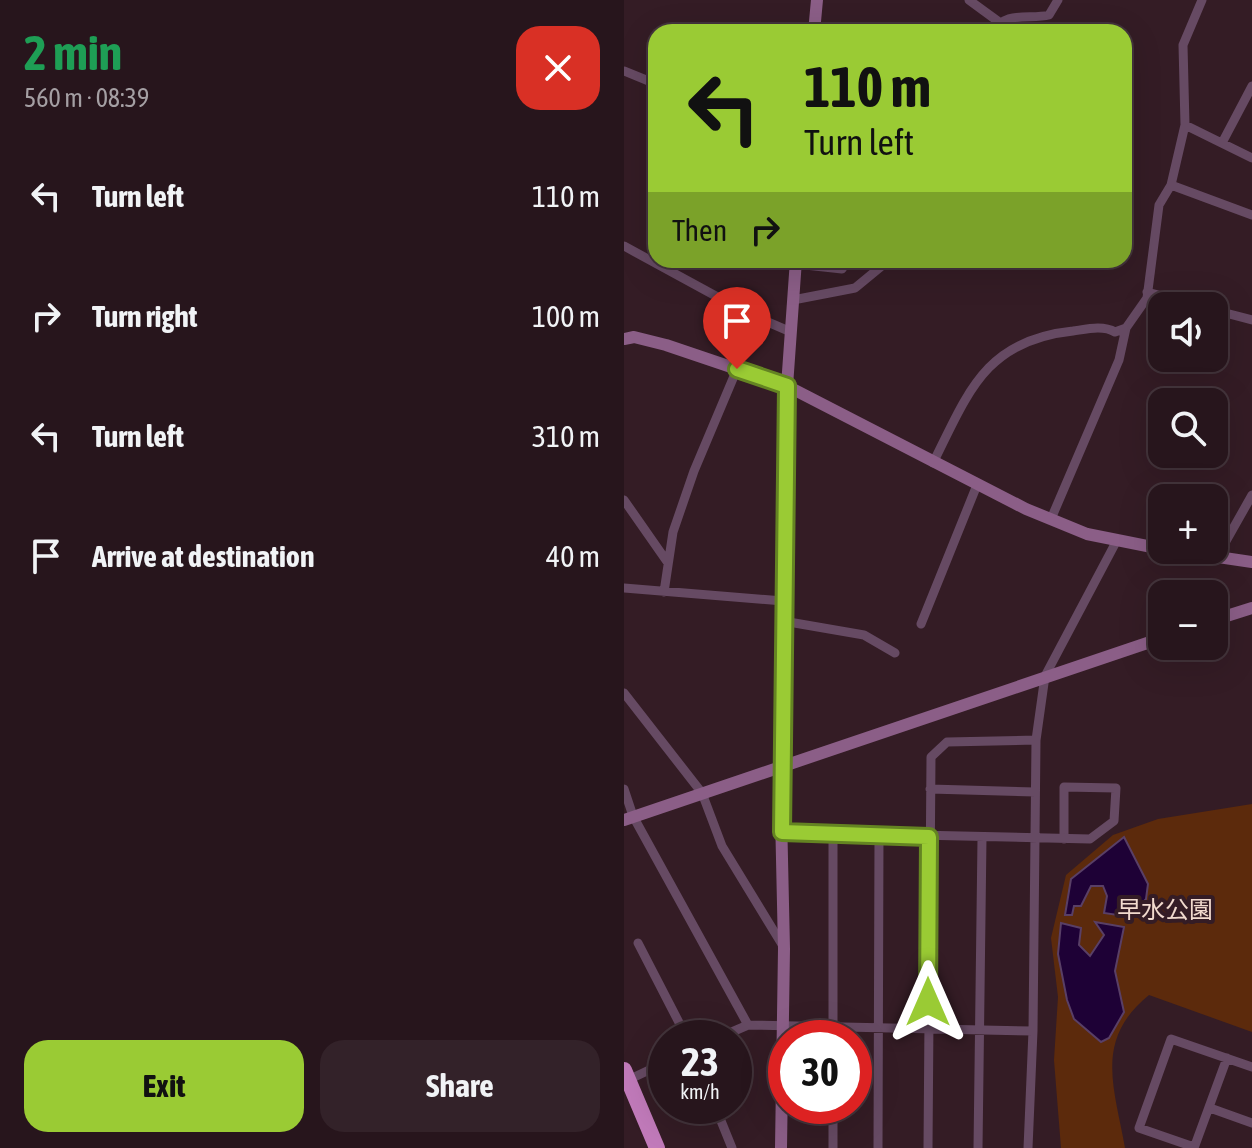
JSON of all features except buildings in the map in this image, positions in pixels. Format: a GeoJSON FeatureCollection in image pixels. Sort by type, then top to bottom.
{"type":"FeatureCollection","features":[{"type":"Feature","properties":{"kind":"highway"},"geometry":{"type":"LineString","coordinates":[[626,1078],[657,1148]]}},
{"type":"Feature","properties":{"kind":"street"},"geometry":{"type":"LineString","coordinates":[[815,24],[817,0]]}},
{"type":"Feature","properties":{"kind":"street"},"geometry":{"type":"LineString","coordinates":[[969,0],[994,24]]}},
{"type":"Feature","properties":{"kind":"street"},"geometry":{"type":"LineString","coordinates":[[1010,24],[1049,15],[1058,0]]}},
{"type":"Feature","properties":{"kind":"street"},"geometry":{"type":"LineString","coordinates":[[1051,519],[1119,360],[1126,328],[1147,298],[1159,205],[1171,185],[1185,125],[1183,45],[1202,0]]}},
{"type":"Feature","properties":{"kind":"street"},"geometry":{"type":"LineString","coordinates":[[624,71],[648,81]]}},
{"type":"Feature","properties":{"kind":"street"},"geometry":{"type":"LineString","coordinates":[[1222,143],[1252,86]]}},
{"type":"Feature","properties":{"kind":"street"},"geometry":{"type":"LineString","coordinates":[[1185,125],[1252,158]]}},
{"type":"Feature","properties":{"kind":"street"},"geometry":{"type":"LineString","coordinates":[[1171,185],[1252,215]]}},
{"type":"Feature","properties":{"kind":"street"},"geometry":{"type":"LineString","coordinates":[[624,246],[648,259]]}},
{"type":"Feature","properties":{"kind":"street"},"geometry":{"type":"LineString","coordinates":[[664,268],[747,313],[791,332]]}},
{"type":"Feature","properties":{"kind":"street"},"geometry":{"type":"LineString","coordinates":[[782,1020],[784,949],[780,769],[787,386],[796,268]]}},
{"type":"Feature","properties":{"kind":"street"},"geometry":{"type":"LineString","coordinates":[[793,300],[855,288],[879,268]]}},
{"type":"Feature","properties":{"kind":"street"},"geometry":{"type":"LineString","coordinates":[[1228,314],[1252,320]]}},
{"type":"Feature","properties":{"kind":"street"},"geometry":{"type":"LineString","coordinates":[[933,463],[964,397],[979,375],[1000,356],[1024,341],[1067,331],[1107,327],[1115,332],[1126,328]]}},
{"type":"Feature","properties":{"kind":"street"},"geometry":{"type":"LineString","coordinates":[[624,339],[634,337],[666,345],[787,386],[933,463],[1051,519],[1116,542],[1148,547]]}},
{"type":"Feature","properties":{"kind":"street"},"geometry":{"type":"LineString","coordinates":[[664,592],[673,532],[694,471],[737,369]]}},
{"type":"Feature","properties":{"kind":"street"},"geometry":{"type":"LineString","coordinates":[[921,624],[977,485]]}},
{"type":"Feature","properties":{"kind":"street"},"geometry":{"type":"LineString","coordinates":[[1228,538],[1252,495]]}},
{"type":"Feature","properties":{"kind":"street"},"geometry":{"type":"LineString","coordinates":[[624,500],[668,563]]}},
{"type":"Feature","properties":{"kind":"street"},"geometry":{"type":"LineString","coordinates":[[1028,1148],[1033,1031],[1036,740],[1045,676],[1116,542]]}},
{"type":"Feature","properties":{"kind":"street"},"geometry":{"type":"LineString","coordinates":[[1228,559],[1252,562]]}},
{"type":"Feature","properties":{"kind":"street"},"geometry":{"type":"LineString","coordinates":[[624,588],[783,601]]}},
{"type":"Feature","properties":{"kind":"street"},"geometry":{"type":"LineString","coordinates":[[1228,616],[1252,608]]}},
{"type":"Feature","properties":{"kind":"street"},"geometry":{"type":"LineString","coordinates":[[783,621],[864,635],[895,653]]}},
{"type":"Feature","properties":{"kind":"street"},"geometry":{"type":"LineString","coordinates":[[628,818],[1148,643]]}},
{"type":"Feature","properties":{"kind":"street"},"geometry":{"type":"LineString","coordinates":[[624,693],[702,793],[722,846],[784,949]]}},
{"type":"Feature","properties":{"kind":"street"},"geometry":{"type":"LineString","coordinates":[[928,1148],[931,757],[941,744],[1036,740]]}},
{"type":"Feature","properties":{"kind":"street"},"geometry":{"type":"LineString","coordinates":[[782,832],[1034,840],[1090,839],[1114,821],[1116,788],[1064,787],[1064,839]]}},
{"type":"Feature","properties":{"kind":"street"},"geometry":{"type":"LineString","coordinates":[[624,789],[628,818],[745,1020]]}},
{"type":"Feature","properties":{"kind":"street"},"geometry":{"type":"LineString","coordinates":[[930,789],[1035,792]]}},
{"type":"Feature","properties":{"kind":"street"},"geometry":{"type":"LineString","coordinates":[[833,833],[833,1020]]}},
{"type":"Feature","properties":{"kind":"street"},"geometry":{"type":"LineString","coordinates":[[878,1148],[879,835]]}},
{"type":"Feature","properties":{"kind":"street"},"geometry":{"type":"LineString","coordinates":[[978,1148],[982,838]]}},
{"type":"Feature","properties":{"kind":"street"},"geometry":{"type":"LineString","coordinates":[[638,943],[678,1020]]}},
{"type":"Feature","properties":{"kind":"street"},"geometry":{"type":"LineString","coordinates":[[872,1030],[1033,1031]]}},
{"type":"Feature","properties":{"kind":"street"},"geometry":{"type":"LineString","coordinates":[[1227,1058],[1194,1147],[1139,1128],[1171,1039],[1227,1058],[1252,1067]]}},
{"type":"Feature","properties":{"kind":"street"},"geometry":{"type":"LineString","coordinates":[[626,1078],[648,1069]]}},
{"type":"Feature","properties":{"kind":"street"},"geometry":{"type":"LineString","coordinates":[[1210,1108],[1252,1123]]}},
{"type":"Feature","properties":{"kind":"street"},"geometry":{"type":"LineString","coordinates":[[722,1124],[732,1148]]}},
{"type":"Feature","properties":{"kind":"street"},"geometry":{"type":"LineString","coordinates":[[781,1124],[781,1148]]}},
{"type":"Feature","properties":{"kind":"street"},"geometry":{"type":"LineString","coordinates":[[833,1124],[833,1148]]}},
{"type":"Feature","properties":{"kind":"green space","name":"早水公園"},"geometry":{"type":"Polygon","coordinates":[[[1252,804],[1252,1032],[1149,995],[1131,1012],[1114,1048],[1113,1086],[1125,1148],[1061,1148],[1054,1060],[1058,997],[1051,938],[1066,875],[1113,835],[1158,819],[1252,804]]]}},
{"type":"Feature","properties":{"kind":"shaded area"},"geometry":{"type":"Polygon","coordinates":[[[1124,837],[1148,884],[1146,899],[1131,917],[1104,913],[1107,896],[1103,886],[1091,886],[1081,906],[1074,906],[1072,915],[1065,915],[1071,879],[1124,837]]]}},
{"type":"Feature","properties":{"kind":"shaded area"},"geometry":{"type":"Polygon","coordinates":[[[1095,922],[1124,927],[1115,971],[1124,1012],[1109,1038],[1101,1042],[1074,1019],[1058,954],[1061,923],[1081,928],[1079,945],[1090,956],[1104,935],[1095,922]]]}},
{"type":"Feature","properties":{"kind":"route"},"geometry":{"type":"LineString","coordinates":[[737,369],[787,386],[780,769],[782,832],[929,837],[928,1002]]}}]}
